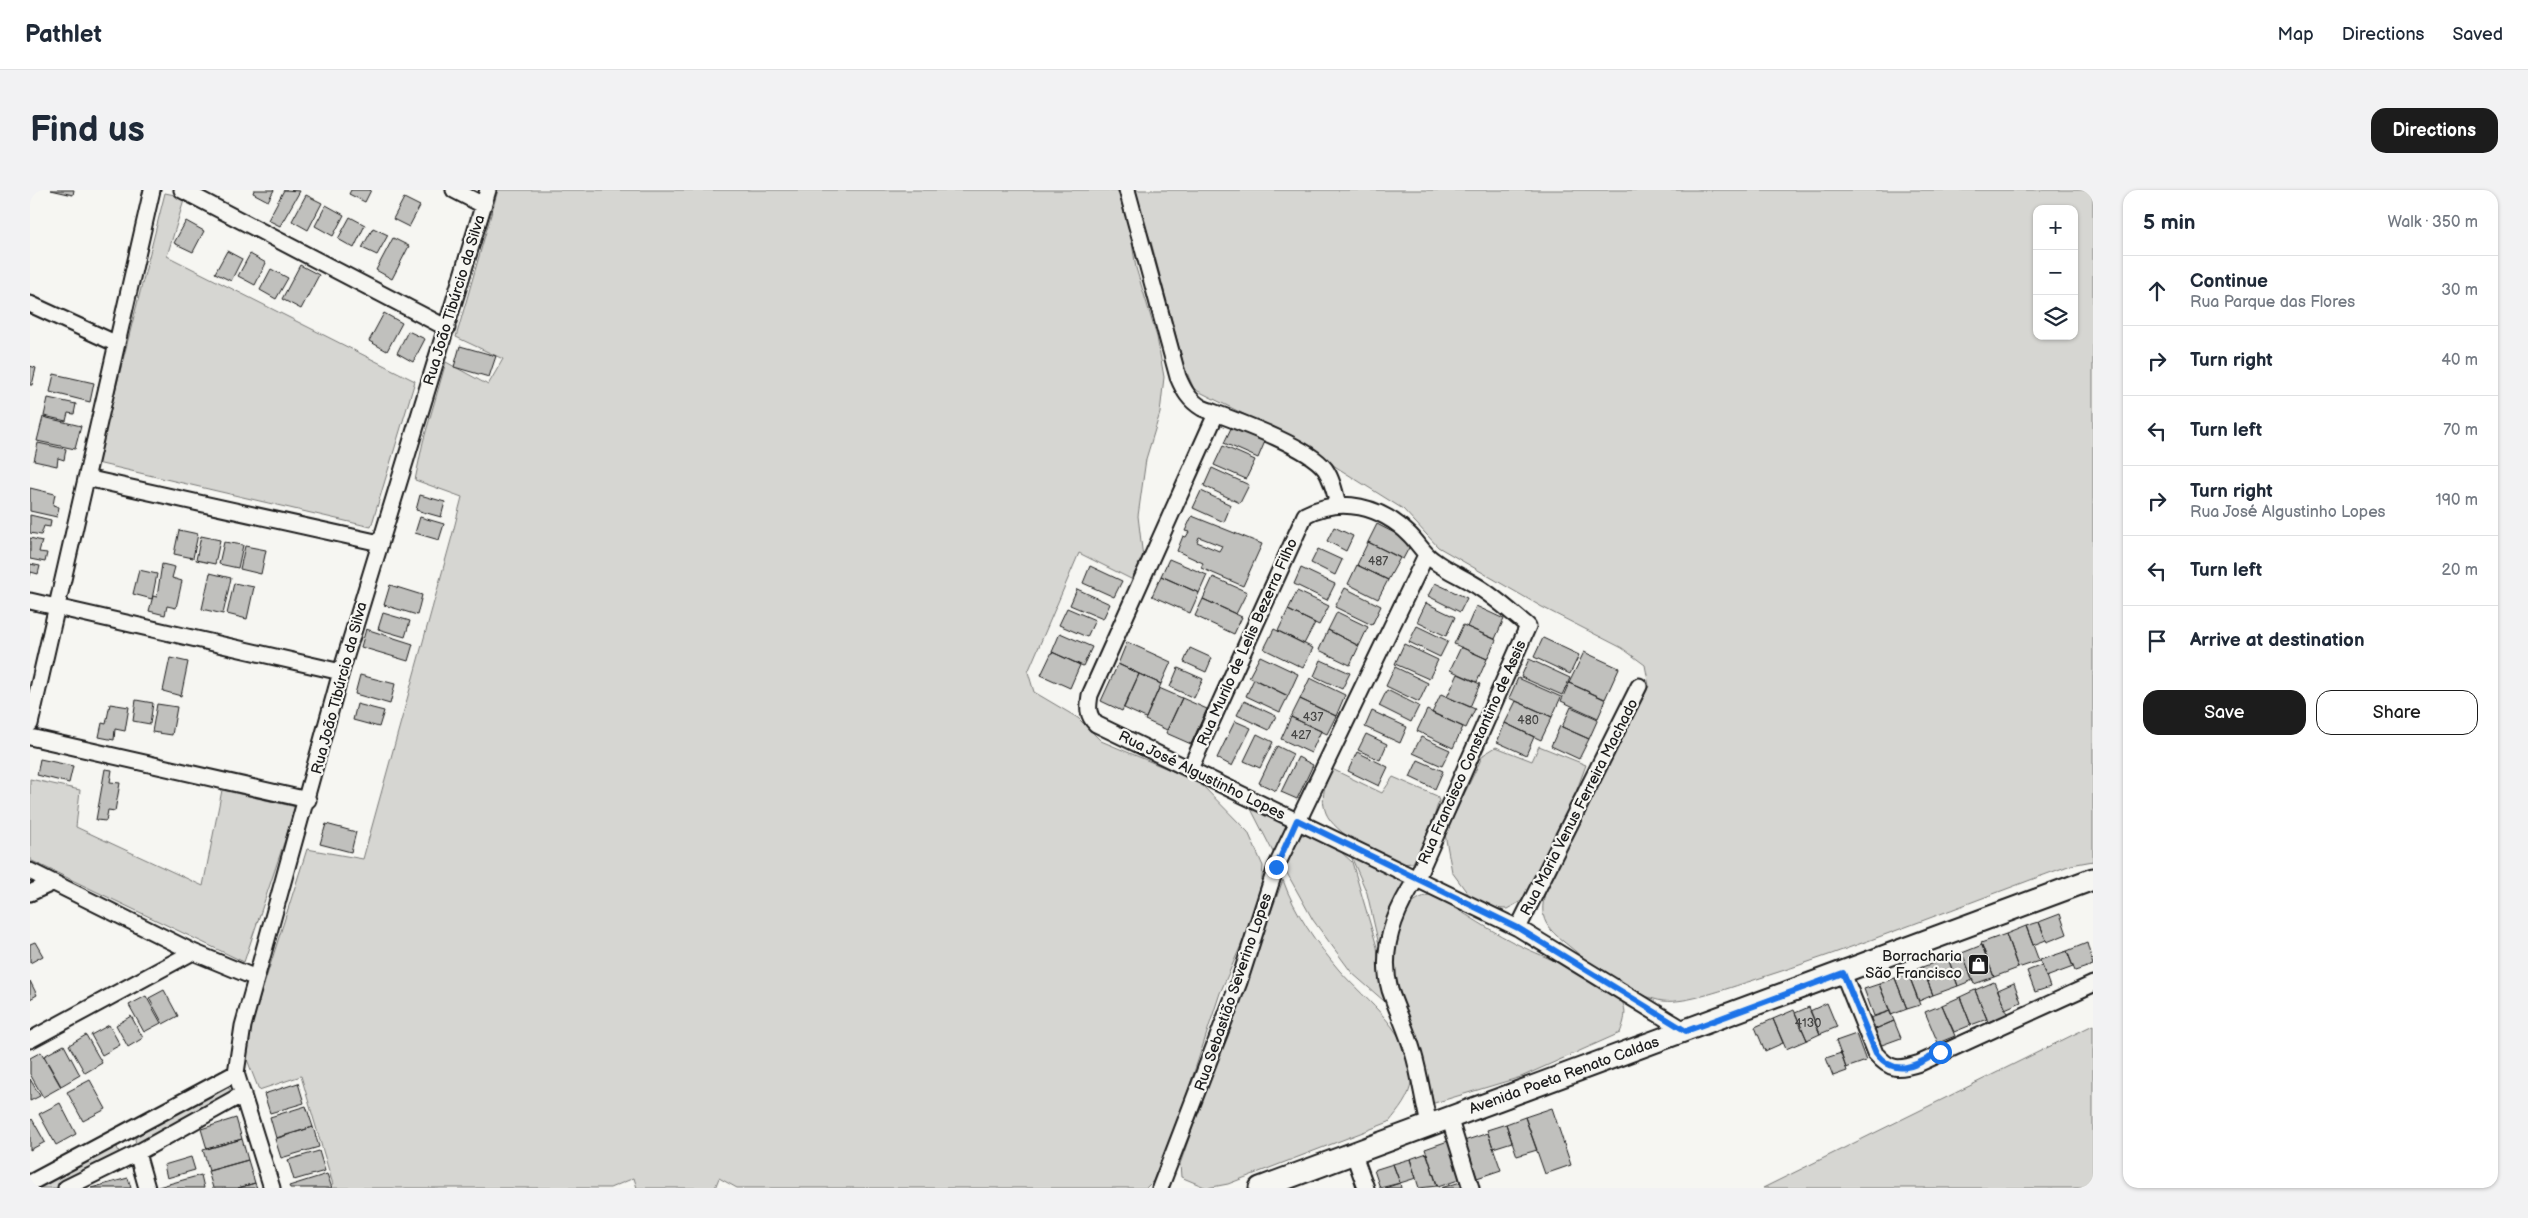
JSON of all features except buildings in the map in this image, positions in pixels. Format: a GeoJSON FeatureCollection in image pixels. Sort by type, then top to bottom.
{"type":"FeatureCollection","features":[{"type":"Feature","properties":{"kind":"main road","name":"Avenida Poeta Renato Caldas"},"geometry":{"type":"LineString","coordinates":[[1263,1188],[1449,1116],[1686,1031],[2093,879]]}},
{"type":"Feature","properties":{"kind":"street"},"geometry":{"type":"LineString","coordinates":[[30,724],[152,190]]}},
{"type":"Feature","properties":{"kind":"street"},"geometry":{"type":"LineString","coordinates":[[182,190],[447,328]]}},
{"type":"Feature","properties":{"kind":"street"},"geometry":{"type":"LineString","coordinates":[[454,190],[483,205]]}},
{"type":"Feature","properties":{"kind":"street","name":"Rua João Tibúrcio da Silva"},"geometry":{"type":"LineString","coordinates":[[272,1188],[236,1073],[243,1026],[308,800],[341,672],[488,190]]}},
{"type":"Feature","properties":{"kind":"street"},"geometry":{"type":"LineString","coordinates":[[1127,190],[1178,377],[1192,401],[1216,414],[1293,447],[1318,462],[1331,481],[1338,505],[1365,508],[1388,517],[1409,533],[1426,555]]}},
{"type":"Feature","properties":{"kind":"street"},"geometry":{"type":"LineString","coordinates":[[30,304],[117,344]]}},
{"type":"Feature","properties":{"kind":"street","name":"Rua José Algustinho Lopes"},"geometry":{"type":"LineString","coordinates":[[1216,414],[1090,695],[1088,708],[1090,718],[1096,724],[1518,928],[1686,1031]]}},
{"type":"Feature","properties":{"kind":"street"},"geometry":{"type":"LineString","coordinates":[[86,478],[380,543]]}},
{"type":"Feature","properties":{"kind":"street","name":"Rua Murilo de Lelis Bezerra Filho"},"geometry":{"type":"LineString","coordinates":[[1190,769],[1305,515],[1326,505],[1338,505]]}},
{"type":"Feature","properties":{"kind":"street","name":"Rua Francisco Constantino de Assis"},"geometry":{"type":"LineString","coordinates":[[1426,555],[1481,589],[1528,626],[1416,878],[1395,919],[1385,954],[1385,968],[1390,991],[1413,1052],[1429,1124]]}},
{"type":"Feature","properties":{"kind":"street","name":"Rua Sebastião Severino Lopes"},"geometry":{"type":"LineString","coordinates":[[1160,1188],[1239,982],[1276,867],[1426,555]]}},
{"type":"Feature","properties":{"kind":"street"},"geometry":{"type":"LineString","coordinates":[[30,601],[341,672]]}},
{"type":"Feature","properties":{"kind":"street","name":"Rua Maria Venus Ferreira Machado"},"geometry":{"type":"LineString","coordinates":[[1518,928],[1639,686]]}},
{"type":"Feature","properties":{"kind":"street"},"geometry":{"type":"LineString","coordinates":[[30,737],[308,800]]}},
{"type":"Feature","properties":{"kind":"street"},"geometry":{"type":"LineString","coordinates":[[30,871],[193,952],[256,978]]}},
{"type":"Feature","properties":{"kind":"street"},"geometry":{"type":"LineString","coordinates":[[30,893],[52,883]]}},
{"type":"Feature","properties":{"kind":"street"},"geometry":{"type":"LineString","coordinates":[[30,1040],[193,952]]}},
{"type":"Feature","properties":{"kind":"street"},"geometry":{"type":"LineString","coordinates":[[1843,973],[1876,1053],[1884,1063],[1895,1068],[1908,1067],[2093,984]]}},
{"type":"Feature","properties":{"kind":"street"},"geometry":{"type":"LineString","coordinates":[[30,1183],[236,1073]]}},
{"type":"Feature","properties":{"kind":"street"},"geometry":{"type":"LineString","coordinates":[[66,1188],[137,1153],[243,1094]]}},
{"type":"Feature","properties":{"kind":"street"},"geometry":{"type":"LineString","coordinates":[[1449,1116],[1471,1188]]}},
{"type":"Feature","properties":{"kind":"street"},"geometry":{"type":"LineString","coordinates":[[1353,1152],[1366,1188]]}},
{"type":"Feature","properties":{"kind":"street"},"geometry":{"type":"LineString","coordinates":[[137,1153],[147,1188]]}},
{"type":"Feature","properties":{"kind":"shaded area"},"geometry":{"type":"Polygon","coordinates":[[[498,190],[1120,190],[1130,230],[1136,268],[1157,337],[1164,377],[1160,413],[1146,459],[1138,516],[1143,558],[1131,579],[1079,553],[1028,672],[1034,692],[1078,718],[1101,741],[1199,782],[1248,832],[1263,866],[1260,902],[1220,993],[1184,1103],[1153,1181],[1146,1188],[737,1188],[719,1178],[715,1188],[637,1188],[634,1178],[610,1188],[334,1188],[301,1076],[259,1090],[246,1057],[248,1035],[307,849],[363,859],[451,540],[462,497],[415,480],[423,442],[446,362],[488,385],[503,359],[456,337],[498,190]]]}},
{"type":"Feature","properties":{"kind":"shaded area"},"geometry":{"type":"Polygon","coordinates":[[[1133,190],[2093,190],[2093,861],[2071,865],[1832,954],[1707,995],[1683,1000],[1663,1001],[1653,999],[1630,988],[1605,974],[1557,936],[1546,923],[1543,916],[1543,907],[1548,883],[1649,686],[1645,665],[1622,648],[1542,607],[1438,547],[1403,509],[1336,467],[1313,449],[1194,389],[1184,366],[1151,242],[1133,190]]]}},
{"type":"Feature","properties":{"kind":"shaded area"},"geometry":{"type":"Polygon","coordinates":[[[165,193],[185,197],[167,256],[415,381],[371,527],[97,463],[165,193]]]}},
{"type":"Feature","properties":{"kind":"shaded area"},"geometry":{"type":"Polygon","coordinates":[[[1539,746],[1586,765],[1572,803],[1523,900],[1507,909],[1488,908],[1471,898],[1452,872],[1445,834],[1483,755],[1496,747],[1532,761],[1539,746]]]}},
{"type":"Feature","properties":{"kind":"shaded area"},"geometry":{"type":"Polygon","coordinates":[[[1332,769],[1382,793],[1393,777],[1437,796],[1439,801],[1431,826],[1413,863],[1399,864],[1379,855],[1347,836],[1331,821],[1324,807],[1323,796],[1325,785],[1332,769]]]}},
{"type":"Feature","properties":{"kind":"shaded area"},"geometry":{"type":"Polygon","coordinates":[[[30,779],[80,790],[76,827],[203,886],[222,790],[296,807],[244,962],[30,860],[30,779]]]}},
{"type":"Feature","properties":{"kind":"shaded area"},"geometry":{"type":"Polygon","coordinates":[[[1248,803],[1288,822],[1275,856],[1248,803]]]}},
{"type":"Feature","properties":{"kind":"shaded area"},"geometry":{"type":"Polygon","coordinates":[[[1297,834],[1327,839],[1352,862],[1377,947],[1384,1001],[1352,973],[1313,920],[1283,866],[1297,834]]]}},
{"type":"Feature","properties":{"kind":"shaded area"},"geometry":{"type":"Polygon","coordinates":[[[1350,854],[1407,878],[1379,945],[1367,893],[1350,854]]]}},
{"type":"Feature","properties":{"kind":"shaded area"},"geometry":{"type":"Polygon","coordinates":[[[1283,880],[1293,904],[1323,949],[1339,970],[1387,1020],[1397,1034],[1405,1049],[1410,1065],[1410,1088],[1403,1104],[1389,1122],[1228,1184],[1207,1188],[1181,1177],[1180,1164],[1226,1032],[1283,880]]]}},
{"type":"Feature","properties":{"kind":"shaded area"},"geometry":{"type":"Polygon","coordinates":[[[1432,894],[1501,936],[1588,977],[1611,991],[1624,1006],[1624,1020],[1620,1033],[1521,1077],[1431,1104],[1420,1045],[1398,993],[1394,978],[1391,964],[1391,949],[1394,934],[1407,908],[1417,899],[1432,894]]]}},
{"type":"Feature","properties":{"kind":"shaded area"},"geometry":{"type":"Polygon","coordinates":[[[2093,1025],[2093,1188],[1763,1188],[2093,1025]]]}},
{"type":"Feature","properties":{"kind":"shaded area"},"geometry":{"type":"Polygon","coordinates":[[[224,1085],[230,1089],[231,1093],[141,1147],[136,1144],[135,1139],[139,1133],[224,1085]]]}},
{"type":"Feature","properties":{"kind":"shaded area"},"geometry":{"type":"Polygon","coordinates":[[[116,1145],[119,1152],[117,1155],[57,1188],[32,1188],[116,1145]]]}},
{"type":"Feature","properties":{"kind":"place","name":"Borracharia São Francisco"},"geometry":{"type":"Point","coordinates":[1978,965]}},
{"type":"Feature","properties":{"kind":"route"},"geometry":{"type":"LineString","coordinates":[[1276,867],[1297,820],[1518,928],[1686,1031],[1843,973],[1876,1053],[1884,1063],[1895,1068],[1908,1067],[1940,1052]]}}]}
